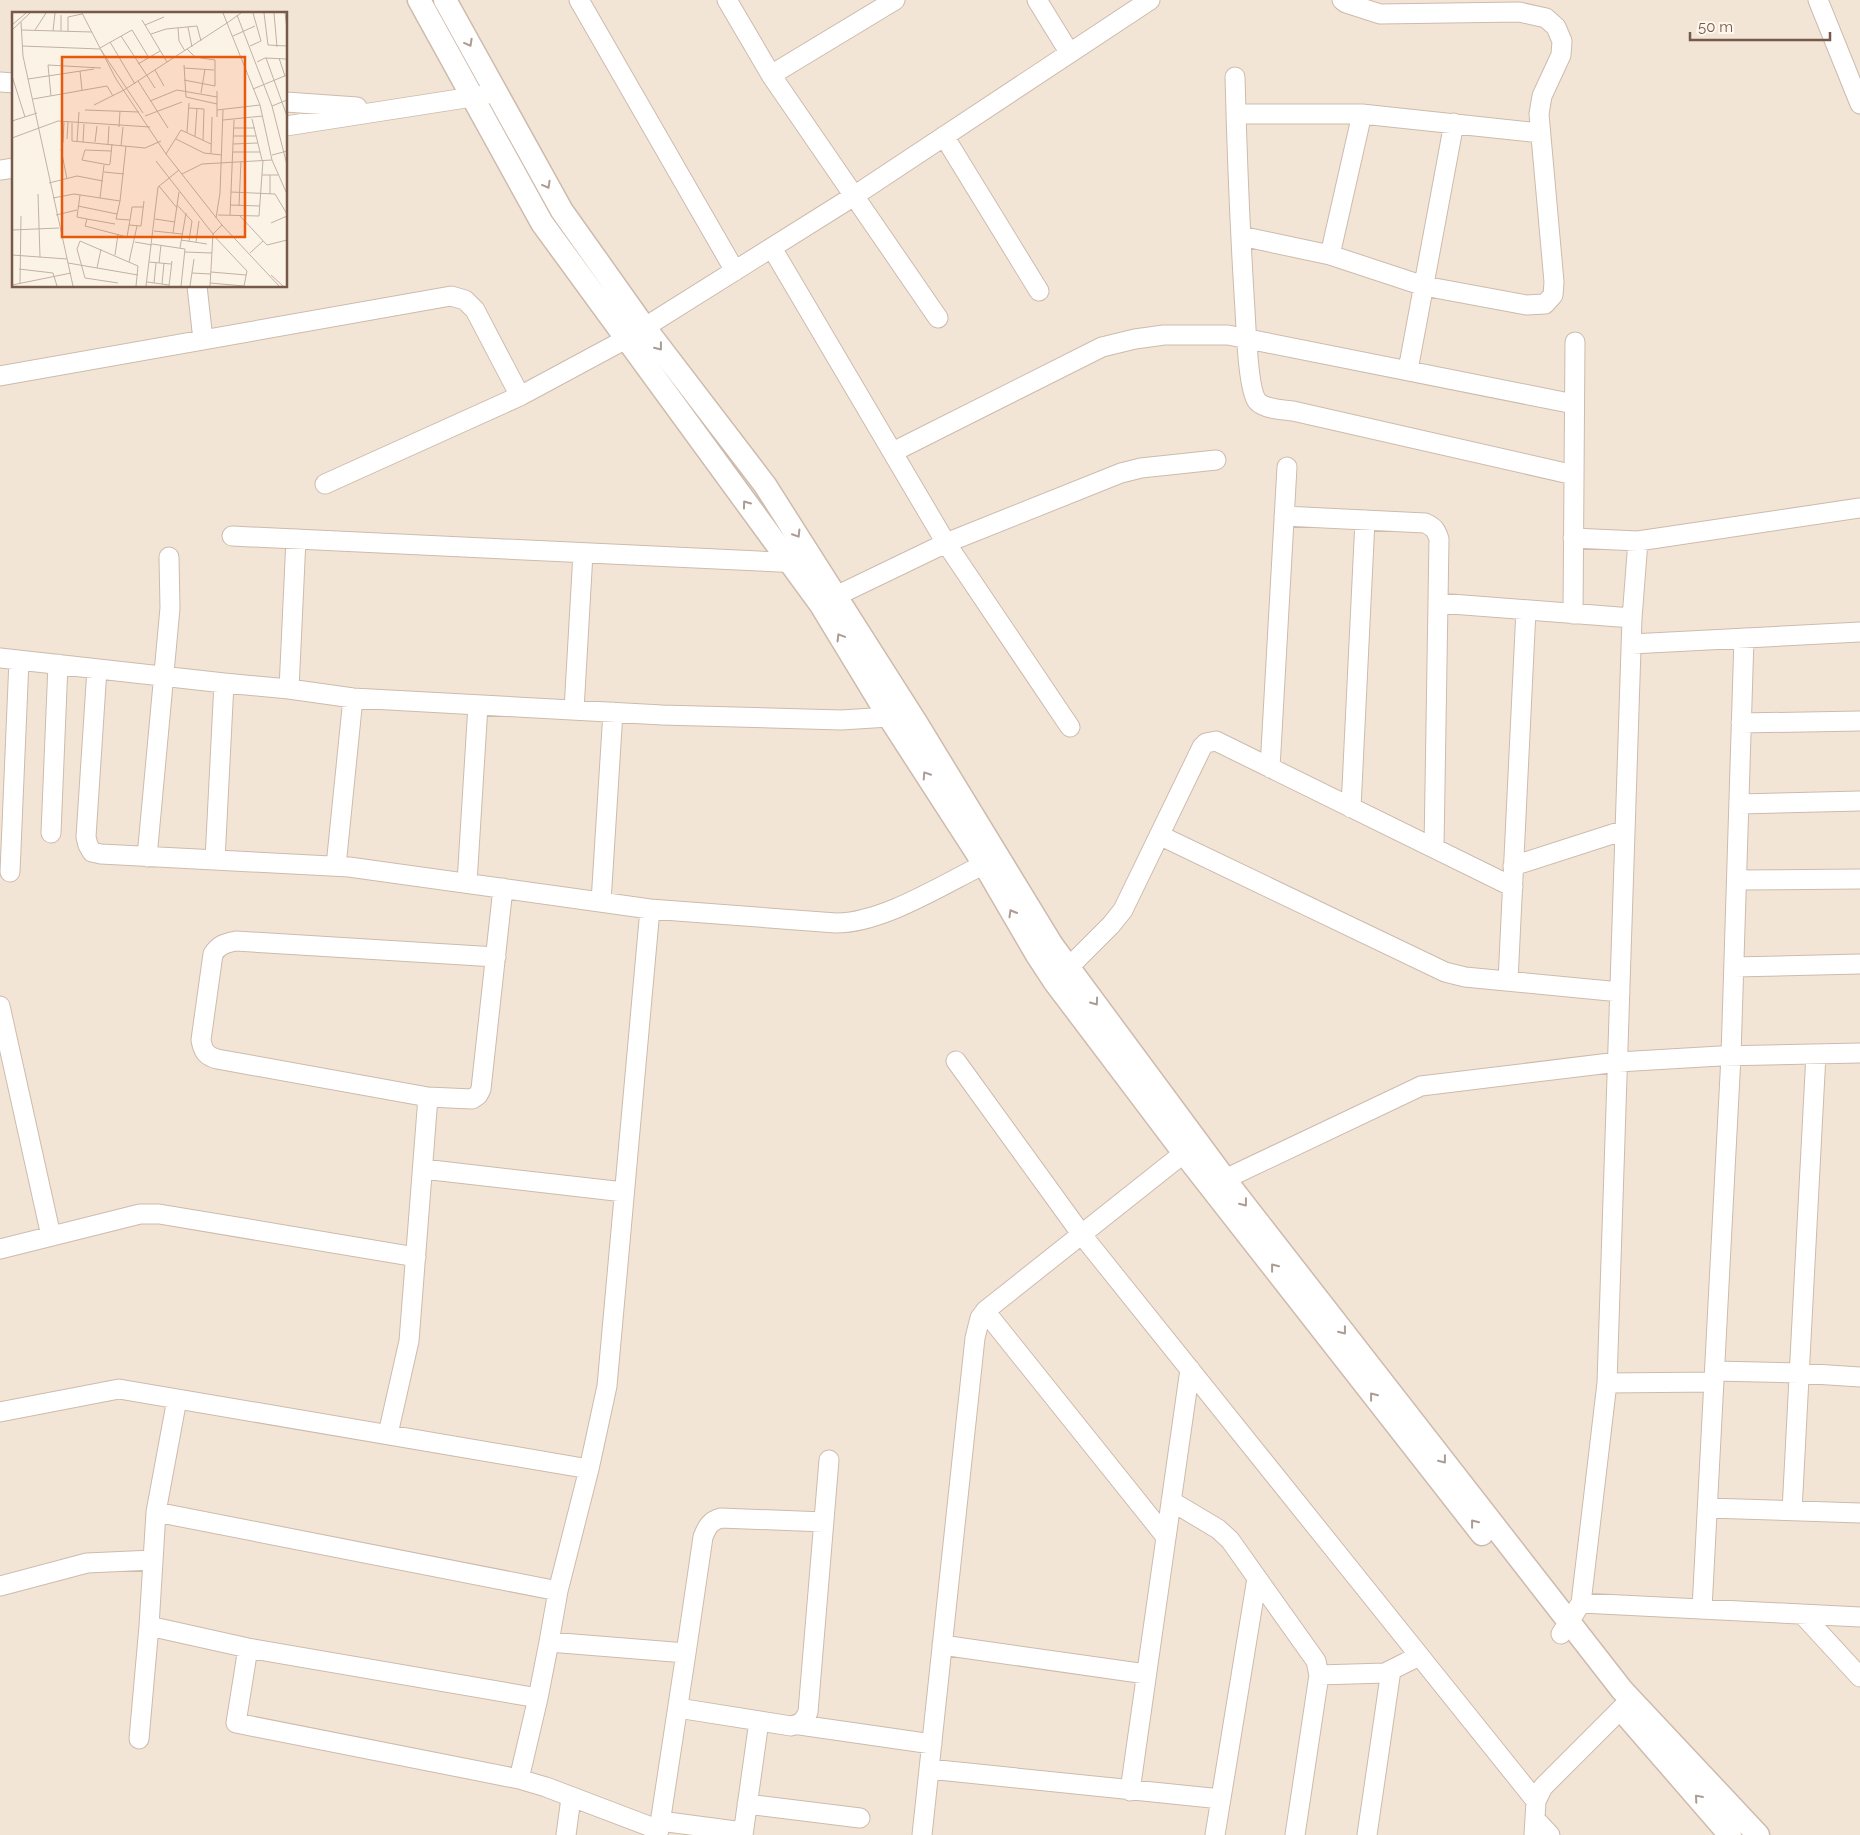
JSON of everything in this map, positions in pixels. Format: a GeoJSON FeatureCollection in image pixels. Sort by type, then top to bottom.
{"type":"FeatureCollection","features":[{"type":"Feature","properties":{"kind":"street"},"geometry":{"type":"LineString","coordinates":[[419,0],[542,223],[765,485],[911,713],[991,860],[1044,950],[1059,971],[1219,1184],[1388,1415],[1570,1619],[1625,1704],[1730,1835]]}},
{"type":"Feature","properties":{"kind":"street"},"geometry":{"type":"LineString","coordinates":[[445,0],[562,211],[635,334],[789,563],[821,605],[889,717],[991,860]]}},
{"type":"Feature","properties":{"kind":"street"},"geometry":{"type":"LineString","coordinates":[[579,0],[735,271]]}},
{"type":"Feature","properties":{"kind":"street"},"geometry":{"type":"LineString","coordinates":[[727,0],[771,74],[938,318]]}},
{"type":"Feature","properties":{"kind":"street"},"geometry":{"type":"LineString","coordinates":[[771,74],[874,6],[895,0]]}},
{"type":"Feature","properties":{"kind":"street"},"geometry":{"type":"LineString","coordinates":[[1038,0],[1069,52]]}},
{"type":"Feature","properties":{"kind":"street"},"geometry":{"type":"LineString","coordinates":[[326,484],[520,396],[635,334],[854,196],[1150,0]]}},
{"type":"Feature","properties":{"kind":"street"},"geometry":{"type":"LineString","coordinates":[[1241,236],[1330,255],[1424,286],[1526,305],[1545,304],[1553,295],[1554,282],[1539,114],[1542,96],[1561,55],[1562,41],[1556,27],[1546,18],[1519,12],[1380,14],[1342,0]]}},
{"type":"Feature","properties":{"kind":"street"},"geometry":{"type":"LineString","coordinates":[[1818,0],[1860,104]]}},
{"type":"Feature","properties":{"kind":"street"},"geometry":{"type":"LineString","coordinates":[[1235,77],[1247,338],[1252,393],[1258,402],[1273,408],[1574,475]]}},
{"type":"Feature","properties":{"kind":"street"},"geometry":{"type":"LineString","coordinates":[[288,126],[496,92]]}},
{"type":"Feature","properties":{"kind":"street"},"geometry":{"type":"LineString","coordinates":[[288,102],[393,110]]}},
{"type":"Feature","properties":{"kind":"street"},"geometry":{"type":"LineString","coordinates":[[1236,114],[1362,114],[1540,133]]}},
{"type":"Feature","properties":{"kind":"street"},"geometry":{"type":"LineString","coordinates":[[1330,255],[1362,114]]}},
{"type":"Feature","properties":{"kind":"street"},"geometry":{"type":"LineString","coordinates":[[1408,370],[1454,123]]}},
{"type":"Feature","properties":{"kind":"street"},"geometry":{"type":"LineString","coordinates":[[944,136],[1039,292]]}},
{"type":"Feature","properties":{"kind":"street"},"geometry":{"type":"LineString","coordinates":[[772,248],[946,543],[1070,727]]}},
{"type":"Feature","properties":{"kind":"street"},"geometry":{"type":"LineString","coordinates":[[197,288],[203,340]]}},
{"type":"Feature","properties":{"kind":"street"},"geometry":{"type":"LineString","coordinates":[[0,376],[451,296],[464,300],[475,310],[520,396]]}},
{"type":"Feature","properties":{"kind":"street"},"geometry":{"type":"LineString","coordinates":[[893,452],[1102,347],[1164,336],[1228,334],[1574,404]]}},
{"type":"Feature","properties":{"kind":"street"},"geometry":{"type":"LineString","coordinates":[[1573,614],[1574,342]]}},
{"type":"Feature","properties":{"kind":"street"},"geometry":{"type":"LineString","coordinates":[[836,596],[946,543],[1131,470],[1216,460]]}},
{"type":"Feature","properties":{"kind":"street"},"geometry":{"type":"LineString","coordinates":[[1270,768],[1287,467]]}},
{"type":"Feature","properties":{"kind":"street"},"geometry":{"type":"LineString","coordinates":[[1573,538],[1638,541],[1860,508]]}},
{"type":"Feature","properties":{"kind":"street"},"geometry":{"type":"LineString","coordinates":[[1284,516],[1425,523],[1437,531],[1439,539],[1434,848]]}},
{"type":"Feature","properties":{"kind":"street"},"geometry":{"type":"LineString","coordinates":[[1351,808],[1365,520]]}},
{"type":"Feature","properties":{"kind":"street"},"geometry":{"type":"LineString","coordinates":[[232,536],[816,564]]}},
{"type":"Feature","properties":{"kind":"street"},"geometry":{"type":"LineString","coordinates":[[289,689],[296,539]]}},
{"type":"Feature","properties":{"kind":"street"},"geometry":{"type":"LineString","coordinates":[[1570,1619],[1607,1383],[1631,644],[1638,541]]}},
{"type":"Feature","properties":{"kind":"street"},"geometry":{"type":"LineString","coordinates":[[574,710],[583,553]]}},
{"type":"Feature","properties":{"kind":"street"},"geometry":{"type":"LineString","coordinates":[[147,857],[170,608],[169,557]]}},
{"type":"Feature","properties":{"kind":"street"},"geometry":{"type":"LineString","coordinates":[[1438,603],[1632,618]]}},
{"type":"Feature","properties":{"kind":"street"},"geometry":{"type":"LineString","coordinates":[[1508,981],[1526,610]]}},
{"type":"Feature","properties":{"kind":"street"},"geometry":{"type":"LineString","coordinates":[[1631,644],[1860,632]]}},
{"type":"Feature","properties":{"kind":"street"},"geometry":{"type":"LineString","coordinates":[[1702,1609],[1731,1056],[1744,638]]}},
{"type":"Feature","properties":{"kind":"street"},"geometry":{"type":"LineString","coordinates":[[0,658],[289,689],[353,698],[613,712],[841,720],[889,717],[911,713]]}},
{"type":"Feature","properties":{"kind":"street"},"geometry":{"type":"LineString","coordinates":[[10,872],[19,660]]}},
{"type":"Feature","properties":{"kind":"street"},"geometry":{"type":"LineString","coordinates":[[51,832],[58,664]]}},
{"type":"Feature","properties":{"kind":"street"},"geometry":{"type":"LineString","coordinates":[[96,669],[86,837],[92,852],[101,854],[336,866],[650,909],[848,923],[858,922],[895,909],[991,860]]}},
{"type":"Feature","properties":{"kind":"street"},"geometry":{"type":"LineString","coordinates":[[215,860],[224,683]]}},
{"type":"Feature","properties":{"kind":"street"},"geometry":{"type":"LineString","coordinates":[[336,866],[353,698]]}},
{"type":"Feature","properties":{"kind":"street"},"geometry":{"type":"LineString","coordinates":[[467,883],[478,705]]}},
{"type":"Feature","properties":{"kind":"street"},"geometry":{"type":"LineString","coordinates":[[601,902],[613,712]]}},
{"type":"Feature","properties":{"kind":"street"},"geometry":{"type":"LineString","coordinates":[[1742,723],[1860,722]]}},
{"type":"Feature","properties":{"kind":"street"},"geometry":{"type":"LineString","coordinates":[[1059,971],[1117,919],[1202,747],[1206,743],[1216,741],[1512,887]]}},
{"type":"Feature","properties":{"kind":"street"},"geometry":{"type":"LineString","coordinates":[[1739,804],[1860,801]]}},
{"type":"Feature","properties":{"kind":"street"},"geometry":{"type":"LineString","coordinates":[[1513,866],[1625,830]]}},
{"type":"Feature","properties":{"kind":"street"},"geometry":{"type":"LineString","coordinates":[[1159,835],[1445,972],[1454,975],[1620,992]]}},
{"type":"Feature","properties":{"kind":"street"},"geometry":{"type":"LineString","coordinates":[[1736,880],[1860,879]]}},
{"type":"Feature","properties":{"kind":"street"},"geometry":{"type":"LineString","coordinates":[[496,957],[236,941],[218,946],[213,954],[201,1040],[202,1050],[208,1057],[428,1097],[472,1099],[478,1095],[481,1089],[504,888]]}},
{"type":"Feature","properties":{"kind":"street"},"geometry":{"type":"LineString","coordinates":[[519,1779],[550,1642],[558,1591],[589,1469],[607,1386],[650,909]]}},
{"type":"Feature","properties":{"kind":"street"},"geometry":{"type":"LineString","coordinates":[[1734,967],[1860,964]]}},
{"type":"Feature","properties":{"kind":"street"},"geometry":{"type":"LineString","coordinates":[[0,1006],[51,1236]]}},
{"type":"Feature","properties":{"kind":"street"},"geometry":{"type":"LineString","coordinates":[[1219,1184],[1421,1086],[1618,1062],[1731,1056],[1860,1053]]}},
{"type":"Feature","properties":{"kind":"street"},"geometry":{"type":"LineString","coordinates":[[1792,1511],[1816,1054]]}},
{"type":"Feature","properties":{"kind":"street"},"geometry":{"type":"LineString","coordinates":[[956,1061],[1082,1235],[1420,1656],[1535,1818],[1550,1835]]}},
{"type":"Feature","properties":{"kind":"street"},"geometry":{"type":"LineString","coordinates":[[388,1434],[408,1351],[428,1097]]}},
{"type":"Feature","properties":{"kind":"street"},"geometry":{"type":"LineString","coordinates":[[922,1835],[975,1338],[980,1318],[985,1311],[1192,1148]]}},
{"type":"Feature","properties":{"kind":"street"},"geometry":{"type":"LineString","coordinates":[[423,1169],[624,1192]]}},
{"type":"Feature","properties":{"kind":"street"},"geometry":{"type":"LineString","coordinates":[[0,1249],[140,1214],[159,1214],[416,1257]]}},
{"type":"Feature","properties":{"kind":"street"},"geometry":{"type":"LineString","coordinates":[[985,1311],[1166,1537]]}},
{"type":"Feature","properties":{"kind":"street"},"geometry":{"type":"LineString","coordinates":[[1130,1791],[1190,1369]]}},
{"type":"Feature","properties":{"kind":"street"},"geometry":{"type":"LineString","coordinates":[[1607,1383],[1799,1373],[1860,1377]]}},
{"type":"Feature","properties":{"kind":"street"},"geometry":{"type":"LineString","coordinates":[[0,1412],[119,1389],[589,1469]]}},
{"type":"Feature","properties":{"kind":"street"},"geometry":{"type":"LineString","coordinates":[[139,1739],[149,1626],[156,1512],[177,1399]]}},
{"type":"Feature","properties":{"kind":"street"},"geometry":{"type":"LineString","coordinates":[[800,1725],[808,1712],[829,1460]]}},
{"type":"Feature","properties":{"kind":"street"},"geometry":{"type":"LineString","coordinates":[[1171,1501],[1224,1534],[1230,1540],[1316,1661],[1318,1675],[1295,1835]]}},
{"type":"Feature","properties":{"kind":"street"},"geometry":{"type":"LineString","coordinates":[[1708,1508],[1860,1513]]}},
{"type":"Feature","properties":{"kind":"street"},"geometry":{"type":"LineString","coordinates":[[156,1512],[558,1591]]}},
{"type":"Feature","properties":{"kind":"street"},"geometry":{"type":"LineString","coordinates":[[659,1829],[703,1537],[707,1527],[713,1520],[721,1518],[824,1522]]}},
{"type":"Feature","properties":{"kind":"street"},"geometry":{"type":"LineString","coordinates":[[0,1586],[87,1563],[153,1560]]}},
{"type":"Feature","properties":{"kind":"street"},"geometry":{"type":"LineString","coordinates":[[1215,1835],[1257,1578]]}},
{"type":"Feature","properties":{"kind":"street"},"geometry":{"type":"LineString","coordinates":[[1570,1619],[1702,1609],[1860,1617]]}},
{"type":"Feature","properties":{"kind":"street"},"geometry":{"type":"LineString","coordinates":[[1802,1614],[1860,1676]]}},
{"type":"Feature","properties":{"kind":"street"},"geometry":{"type":"LineString","coordinates":[[149,1626],[248,1648],[538,1698]]}},
{"type":"Feature","properties":{"kind":"street"},"geometry":{"type":"LineString","coordinates":[[550,1642],[686,1653]]}},
{"type":"Feature","properties":{"kind":"street"},"geometry":{"type":"LineString","coordinates":[[942,1645],[1146,1674]]}},
{"type":"Feature","properties":{"kind":"street"},"geometry":{"type":"LineString","coordinates":[[248,1648],[236,1723],[519,1779],[546,1787],[568,1797],[659,1829],[743,1834],[759,1721]]}},
{"type":"Feature","properties":{"kind":"street"},"geometry":{"type":"LineString","coordinates":[[1318,1675],[1379,1674],[1420,1656]]}},
{"type":"Feature","properties":{"kind":"street"},"geometry":{"type":"LineString","coordinates":[[1367,1835],[1391,1670]]}},
{"type":"Feature","properties":{"kind":"street"},"geometry":{"type":"LineString","coordinates":[[1535,1818],[1543,1787],[1625,1704]]}},
{"type":"Feature","properties":{"kind":"street"},"geometry":{"type":"LineString","coordinates":[[1625,1704],[1758,1835]]}},
{"type":"Feature","properties":{"kind":"street"},"geometry":{"type":"LineString","coordinates":[[678,1708],[791,1726],[800,1725],[932,1744]]}},
{"type":"Feature","properties":{"kind":"street"},"geometry":{"type":"LineString","coordinates":[[929,1768],[1130,1791],[1221,1799]]}},
{"type":"Feature","properties":{"kind":"street"},"geometry":{"type":"LineString","coordinates":[[566,1835],[568,1797]]}},
{"type":"Feature","properties":{"kind":"street"},"geometry":{"type":"LineString","coordinates":[[747,1804],[860,1818]]}},
{"type":"Feature","properties":{"kind":"shaded area"},"geometry":{"type":"Polygon","coordinates":[[[0,0],[1860,0],[1860,1835],[0,1835],[0,0]]]}}]}
